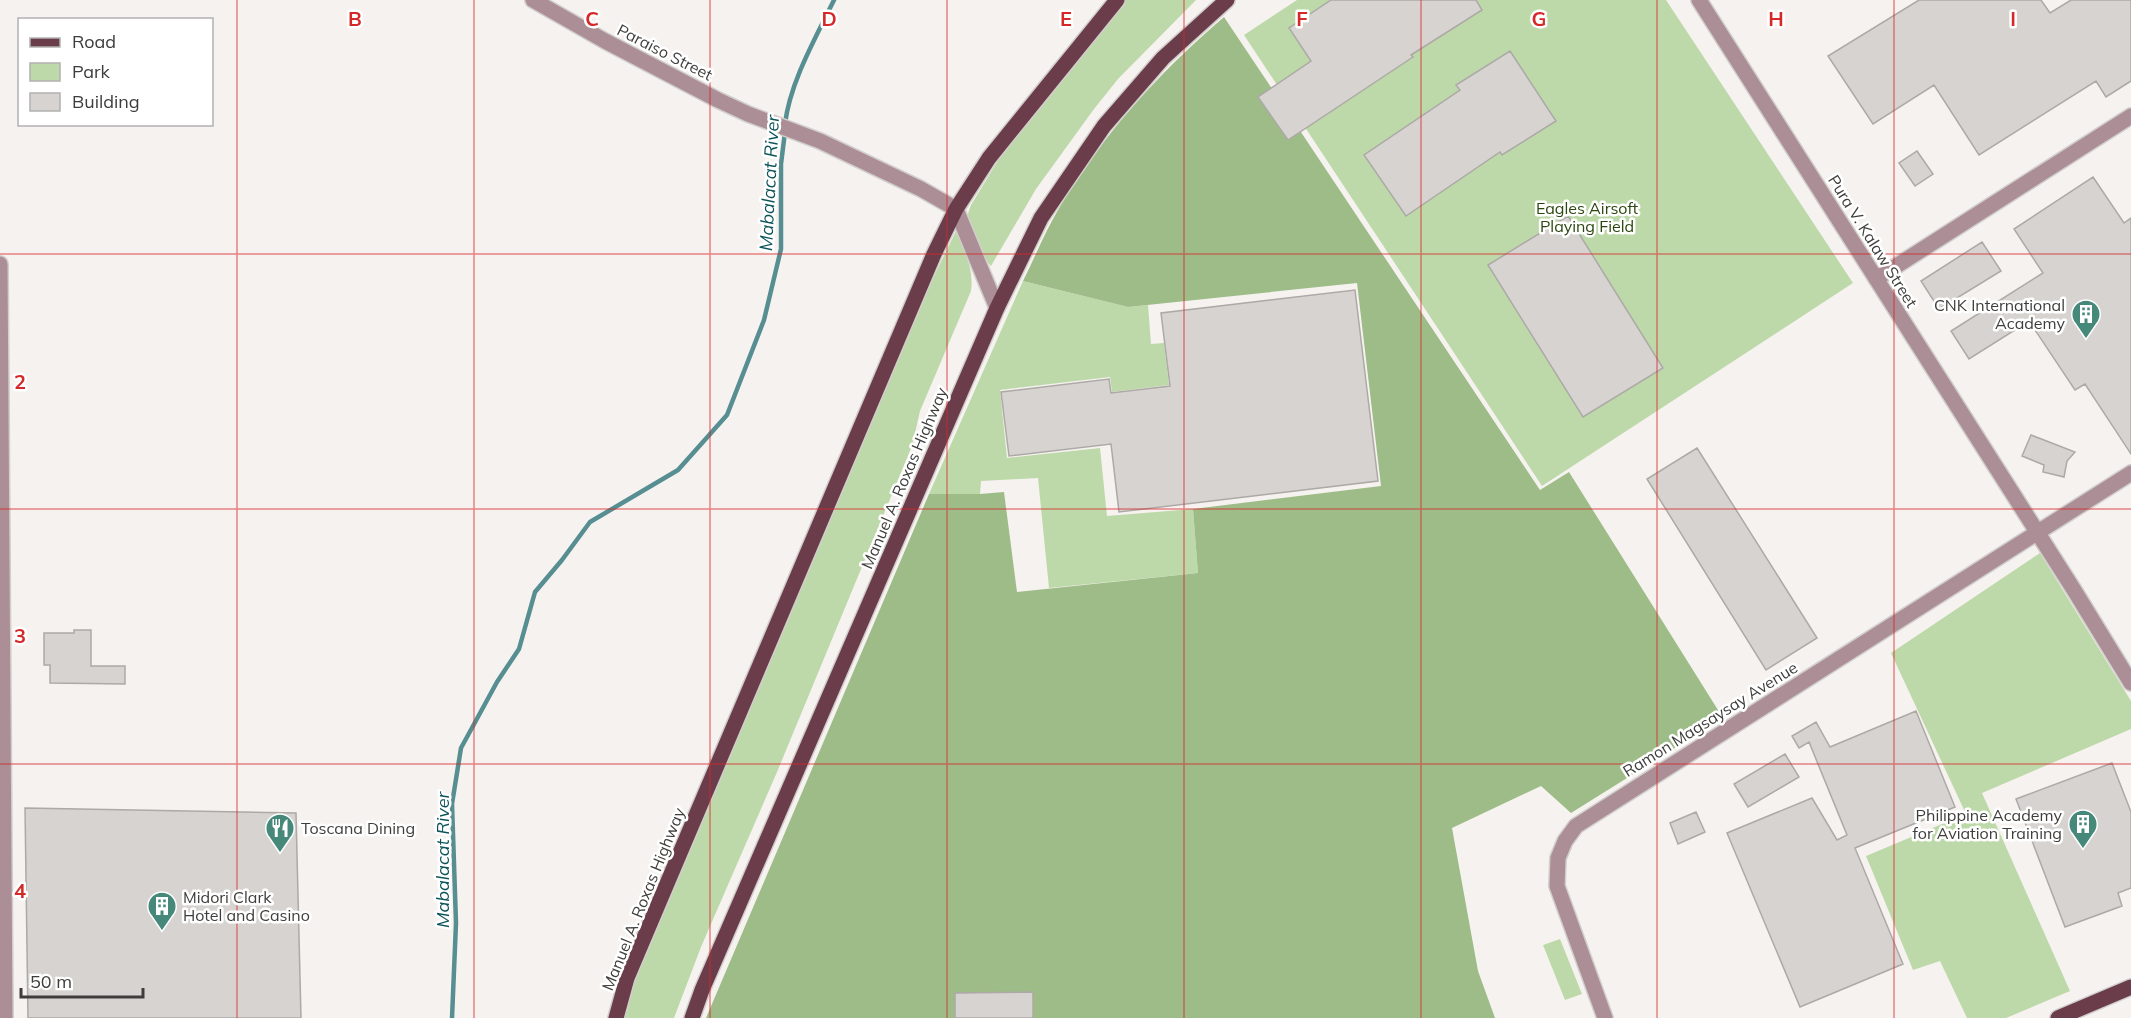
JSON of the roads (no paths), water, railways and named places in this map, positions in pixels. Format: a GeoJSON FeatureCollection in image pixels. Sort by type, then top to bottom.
{"type":"FeatureCollection","features":[{"type":"Feature","properties":{"kind":"main road","name":"Manuel A. Roxas Highway"},"geometry":{"type":"LineString","coordinates":[[616,1018],[627,978],[915,298],[956,209],[989,159],[1117,0]]}},
{"type":"Feature","properties":{"kind":"main road","name":"Manuel A. Roxas Highway"},"geometry":{"type":"LineString","coordinates":[[692,1018],[702,990],[997,309],[1041,218],[1104,126],[1163,58],[1227,0]]}},
{"type":"Feature","properties":{"kind":"main road"},"geometry":{"type":"LineString","coordinates":[[2058,1018],[2131,987]]}},
{"type":"Feature","properties":{"kind":"street","name":"Paraiso Street"},"geometry":{"type":"LineString","coordinates":[[533,0],[556,15],[718,100],[748,114],[820,141],[902,179],[956,209]]}},
{"type":"Feature","properties":{"kind":"street","name":"Pura V. Kalaw Street"},"geometry":{"type":"LineString","coordinates":[[1699,0],[2131,683]]}},
{"type":"Feature","properties":{"kind":"street"},"geometry":{"type":"LineString","coordinates":[[1876,279],[2131,116]]}},
{"type":"Feature","properties":{"kind":"street"},"geometry":{"type":"LineString","coordinates":[[956,209],[997,309]]}},
{"type":"Feature","properties":{"kind":"street"},"geometry":{"type":"LineString","coordinates":[[0,264],[5,1018]]}},
{"type":"Feature","properties":{"kind":"street","name":"Ramon Magsaysay Avenue"},"geometry":{"type":"LineString","coordinates":[[1605,1018],[1557,886],[1558,858],[1565,841],[1576,826],[2131,473]]}},
{"type":"Feature","properties":{"kind":"waterway","name":"Mabalacat River"},"geometry":{"type":"LineString","coordinates":[[785,124],[798,76],[834,0]]}},
{"type":"Feature","properties":{"kind":"waterway","name":"Mabalacat River"},"geometry":{"type":"LineString","coordinates":[[452,1018],[456,923],[452,804],[461,748],[497,682],[519,649],[535,592],[590,522],[678,470],[727,415],[764,320],[781,249],[781,164],[785,132]]}},
{"type":"Feature","properties":{"kind":"place","name":"CNK International Academy"},"geometry":{"type":"Point","coordinates":[2086,340]}},
{"type":"Feature","properties":{"kind":"place","name":"Philippine Academy for Aviation Training"},"geometry":{"type":"Point","coordinates":[2083,850]}},
{"type":"Feature","properties":{"kind":"place","name":"Toscana Dining"},"geometry":{"type":"Point","coordinates":[280,854]}},
{"type":"Feature","properties":{"kind":"place","name":"Midori Clark Hotel and Casino"},"geometry":{"type":"Point","coordinates":[162,932]}},
{"type":"Feature","properties":{"kind":"park label","name":"Eagles Airsoft Playing Field"},"geometry":{"type":"Point","coordinates":[1587,217]}}]}
